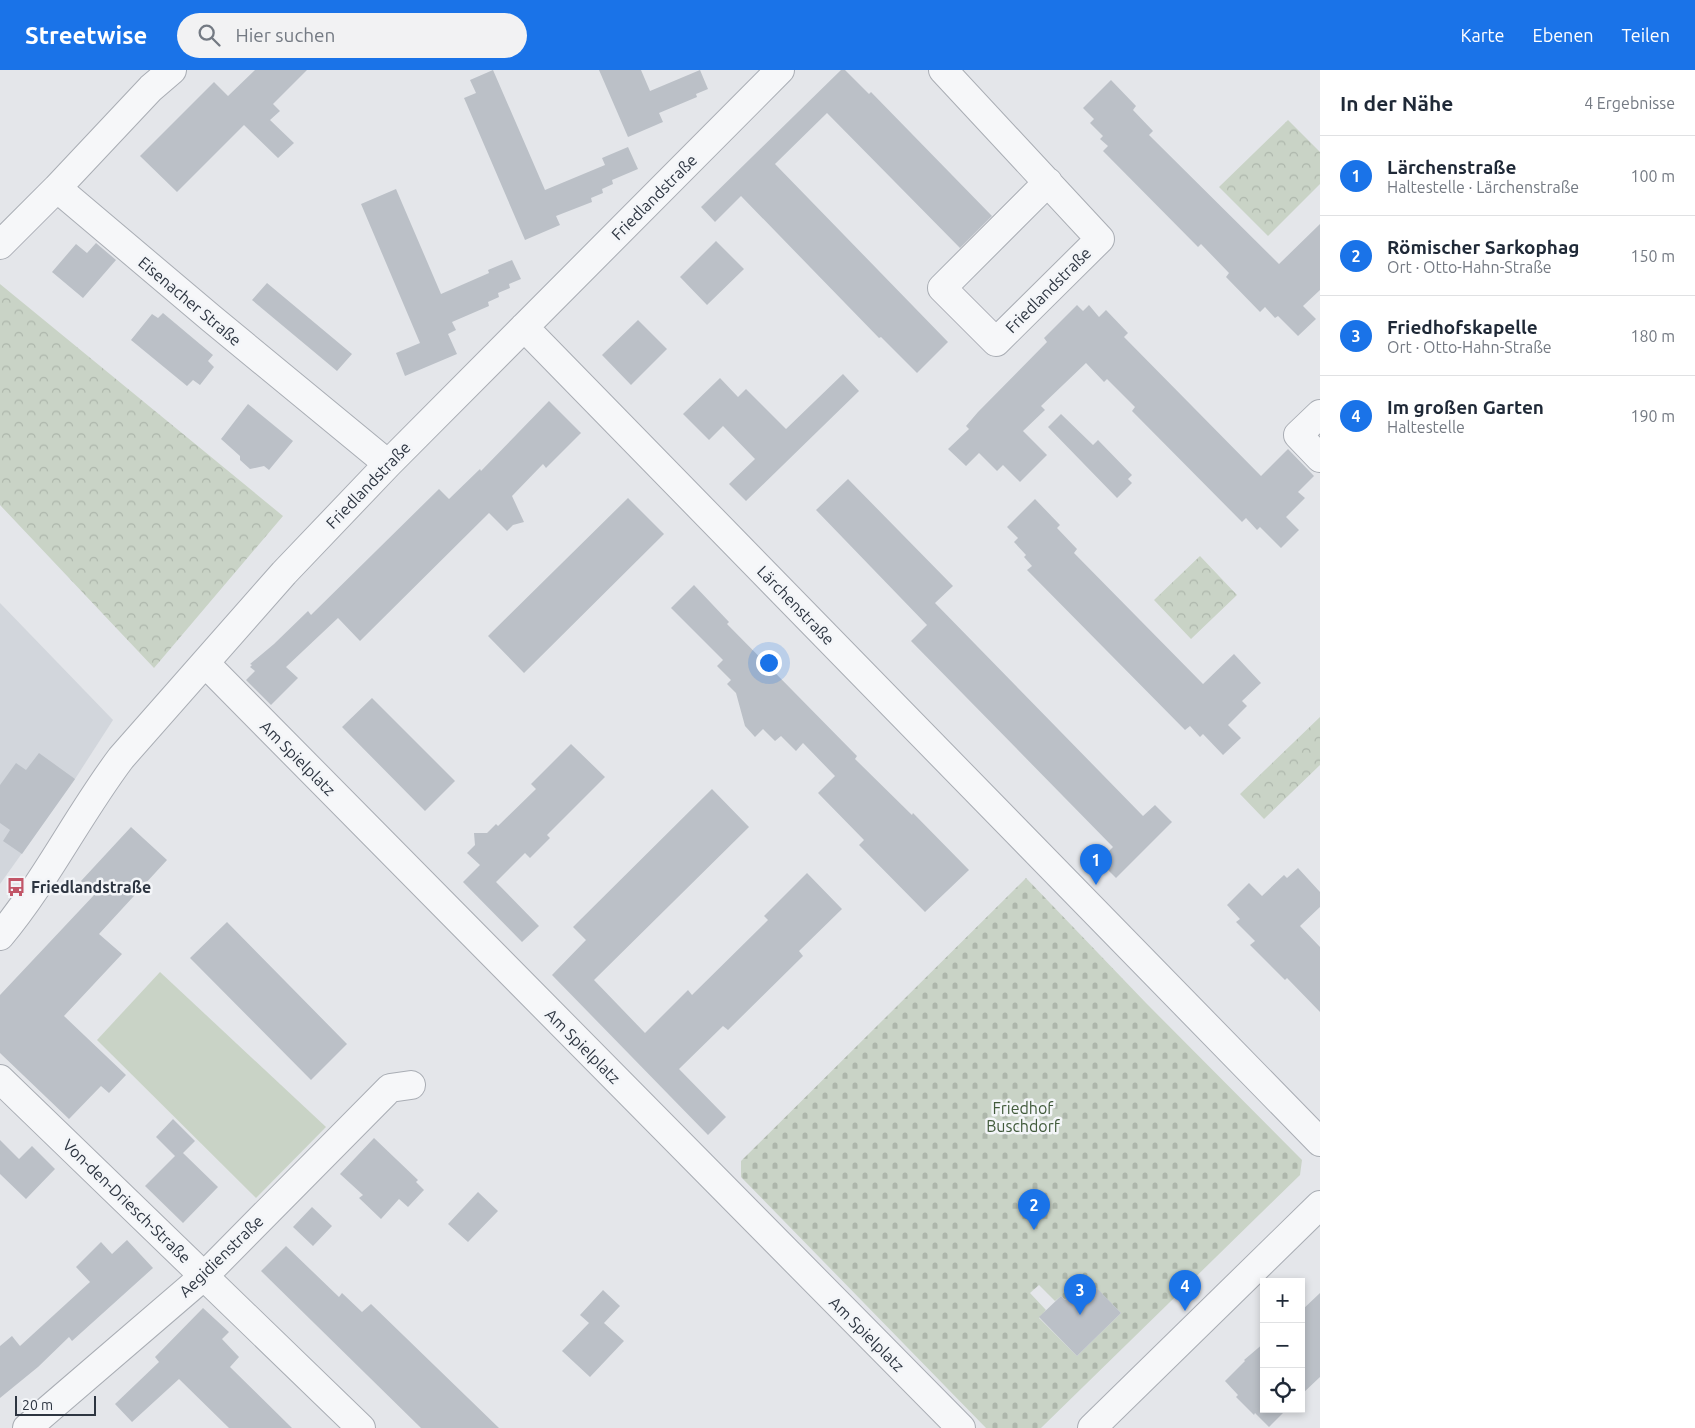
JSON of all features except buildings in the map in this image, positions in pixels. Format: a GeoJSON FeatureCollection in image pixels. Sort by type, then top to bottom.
{"type":"FeatureCollection","features":[{"type":"Feature","properties":{"kind":"street"},"geometry":{"type":"LineString","coordinates":[[0,245],[57,188],[151,88],[172,70]]}},
{"type":"Feature","properties":{"kind":"street","name":"Friedlandstraße"},"geometry":{"type":"LineString","coordinates":[[0,936],[30,895],[115,766],[284,573],[388,464],[780,70]]}},
{"type":"Feature","properties":{"kind":"street","name":"Friedlandstraße"},"geometry":{"type":"LineString","coordinates":[[943,70],[1048,182],[1100,238],[996,342],[942,288],[1048,182]]}},
{"type":"Feature","properties":{"kind":"street","name":"Eisenacher Straße"},"geometry":{"type":"LineString","coordinates":[[57,188],[388,464]]}},
{"type":"Feature","properties":{"kind":"street","name":"Lärchenstraße"},"geometry":{"type":"LineString","coordinates":[[524,327],[1320,1142]]}},
{"type":"Feature","properties":{"kind":"street"},"geometry":{"type":"LineString","coordinates":[[1320,414],[1298,435],[1320,458]]}},
{"type":"Feature","properties":{"kind":"street","name":"Am Spielplatz"},"geometry":{"type":"LineString","coordinates":[[205,664],[961,1428]]}},
{"type":"Feature","properties":{"kind":"street","name":"Von-den-Driesch-Straße"},"geometry":{"type":"LineString","coordinates":[[0,1079],[362,1428]]}},
{"type":"Feature","properties":{"kind":"street","name":"Aegidienstraße"},"geometry":{"type":"LineString","coordinates":[[27,1428],[204,1276],[390,1088],[411,1085]]}},
{"type":"Feature","properties":{"kind":"street"},"geometry":{"type":"LineString","coordinates":[[1092,1428],[1320,1205]]}},
{"type":"Feature","properties":{"kind":"shaded area"},"geometry":{"type":"Polygon","coordinates":[[[0,603],[113,720],[75,779],[0,884],[0,603]]]}},
{"type":"Feature","properties":{"kind":"green space"},"geometry":{"type":"Polygon","coordinates":[[[1288,120],[1320,152],[1320,184],[1268,236],[1219,187],[1288,120]]]}},
{"type":"Feature","properties":{"kind":"green space"},"geometry":{"type":"Polygon","coordinates":[[[0,284],[283,516],[154,668],[0,505],[0,284]]]}},
{"type":"Feature","properties":{"kind":"green space"},"geometry":{"type":"Polygon","coordinates":[[[1200,556],[1237,595],[1191,639],[1154,600],[1200,556]]]}},
{"type":"Feature","properties":{"kind":"green space"},"geometry":{"type":"Polygon","coordinates":[[[1320,717],[1320,765],[1264,819],[1240,794],[1320,717]]]}},
{"type":"Feature","properties":{"kind":"green space","name":"Friedhof Buschdorf"},"geometry":{"type":"Polygon","coordinates":[[[1026,878],[1146,1003],[1302,1160],[1300,1175],[1041,1428],[986,1428],[741,1177],[741,1161],[1026,878]],[[1087,1279],[1065,1300],[1061,1296],[1055,1301],[1039,1285],[1030,1293],[1046,1310],[1039,1318],[1077,1356],[1121,1313],[1087,1279]]]}},
{"type":"Feature","properties":{"kind":"green space"},"geometry":{"type":"Polygon","coordinates":[[[160,972],[326,1127],[256,1198],[97,1040],[160,972]]]}},
{"type":"Feature","properties":{"kind":"place","name":"Lärchenstraße"},"geometry":{"type":"Point","coordinates":[1096,885]}},
{"type":"Feature","properties":{"kind":"place","name":"Friedlandstraße"},"geometry":{"type":"Point","coordinates":[16,887]}},
{"type":"Feature","properties":{"kind":"place","name":"Römischer Sarkophag"},"geometry":{"type":"Point","coordinates":[1034,1230]}},
{"type":"Feature","properties":{"kind":"place","name":"Im großen Garten"},"geometry":{"type":"Point","coordinates":[1185,1311]}},
{"type":"Feature","properties":{"kind":"place","name":"Friedhofskapelle"},"geometry":{"type":"Point","coordinates":[1080,1315]}}]}
